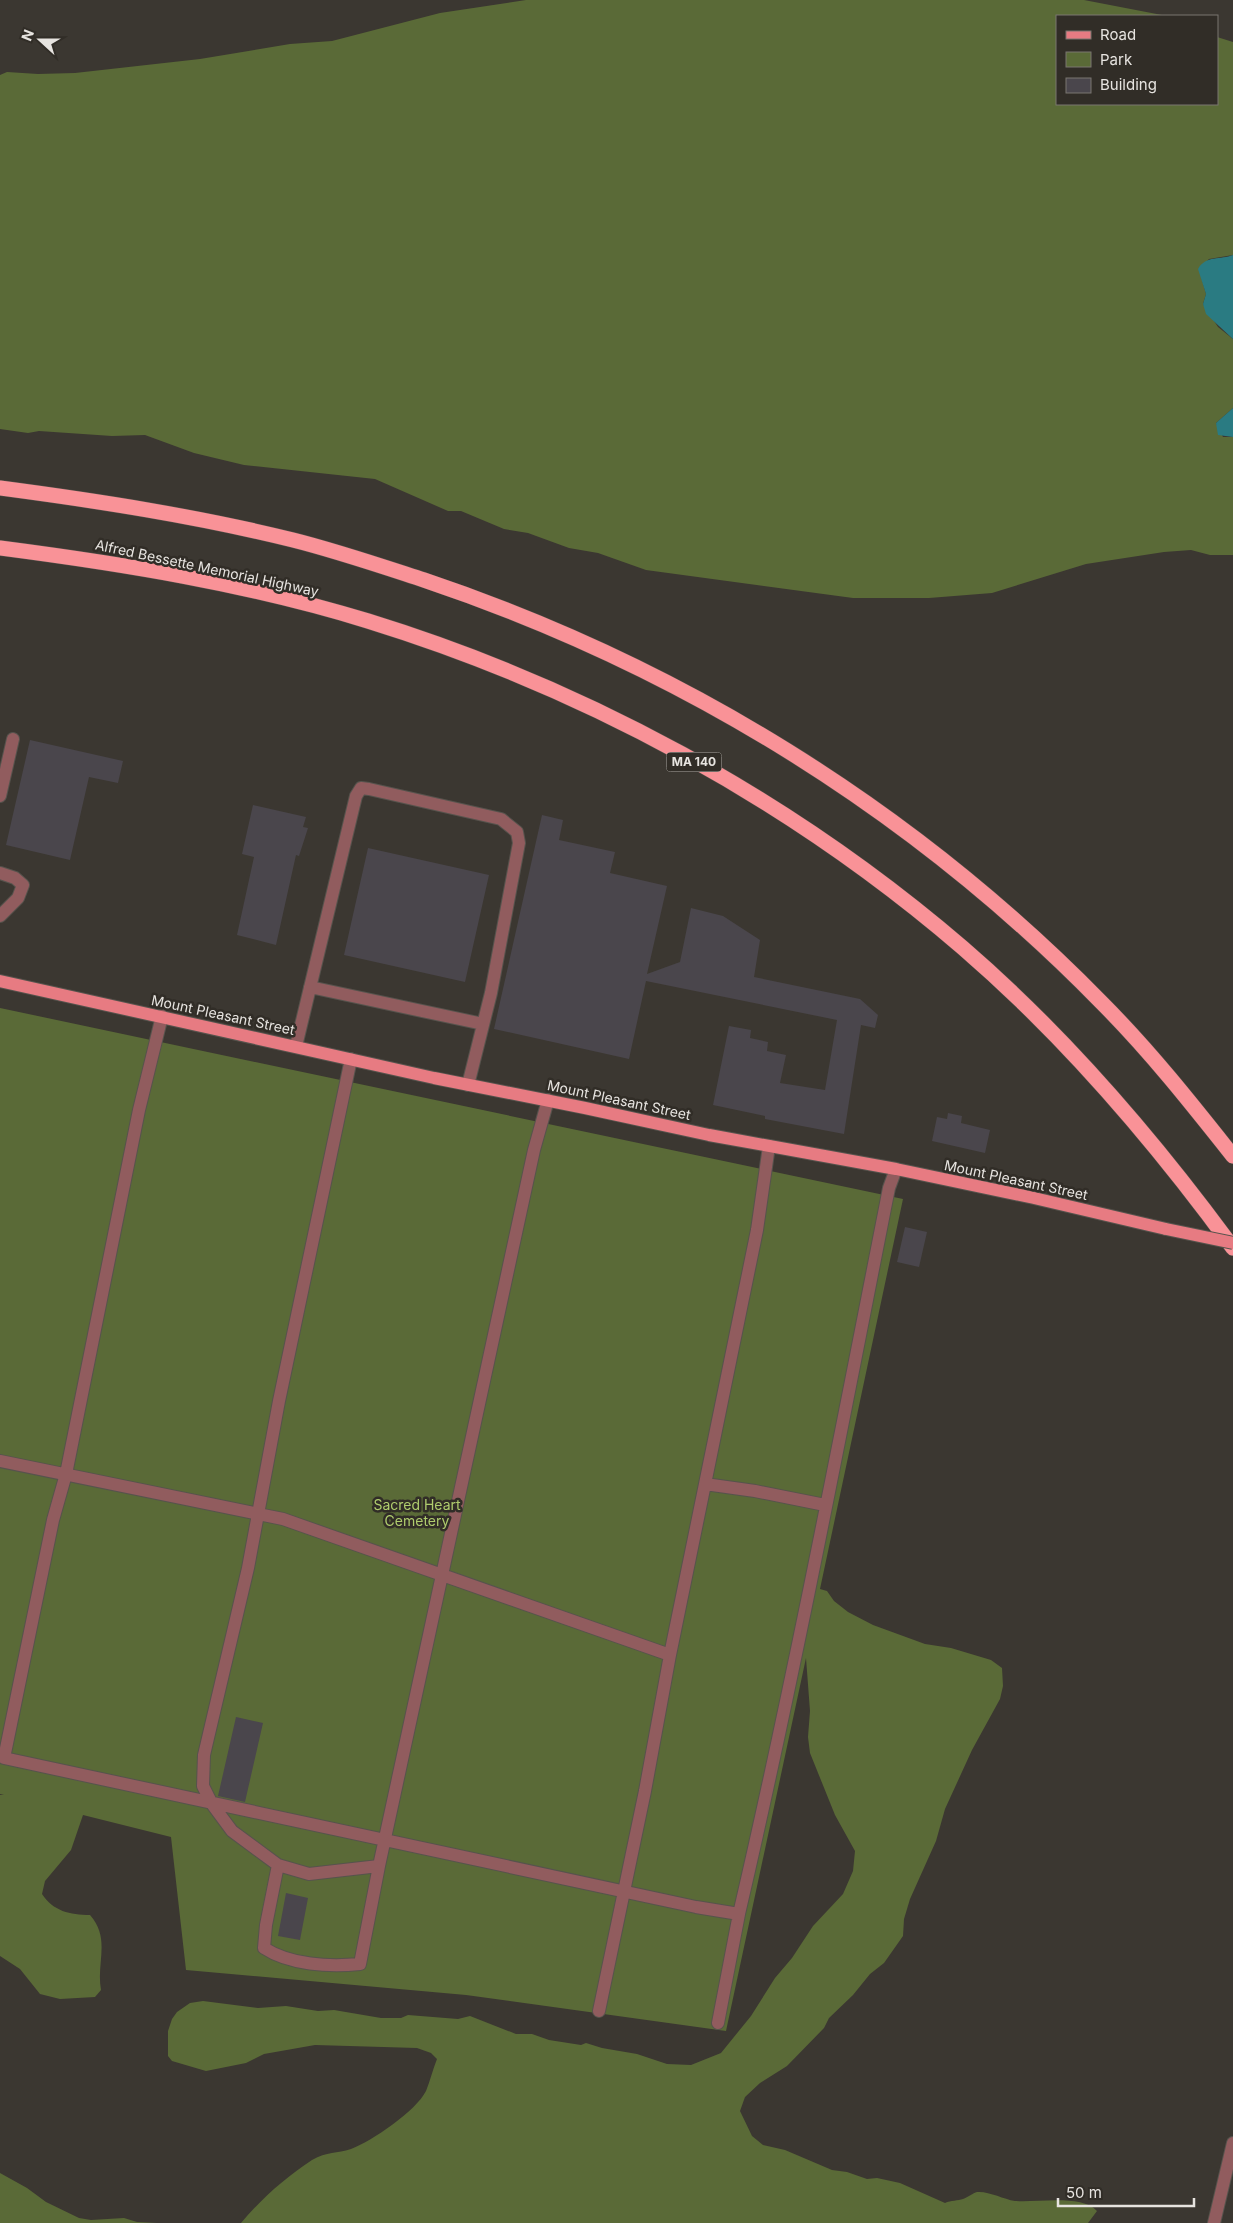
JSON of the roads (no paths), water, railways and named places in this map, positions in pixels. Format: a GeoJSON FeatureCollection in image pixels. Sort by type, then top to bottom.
{"type":"FeatureCollection","features":[{"type":"Feature","properties":{"kind":"highway"},"geometry":{"type":"LineString","coordinates":[[0,488],[183,516],[286,538],[343,554],[526,616],[608,652],[683,690],[764,736],[865,801],[932,851],[976,887],[1038,941],[1102,1003],[1166,1073],[1233,1156]]}},
{"type":"Feature","properties":{"kind":"highway","name":"Alfred Bessette Memorial Highway"},"geometry":{"type":"LineString","coordinates":[[0,548],[99,562],[204,581],[265,594],[365,620],[461,652],[541,684],[623,723],[681,754],[749,794],[826,845],[878,881],[963,949],[1046,1027],[1115,1100],[1170,1165],[1233,1248]]}},
{"type":"Feature","properties":{"kind":"main road","name":"Mount Pleasant Street"},"geometry":{"type":"LineString","coordinates":[[0,981],[468,1084],[709,1135],[896,1169],[1034,1198],[1166,1230],[1233,1243]]}},
{"type":"Feature","properties":{"kind":"street"},"geometry":{"type":"LineString","coordinates":[[0,796],[13,739]]}},
{"type":"Feature","properties":{"kind":"street"},"geometry":{"type":"LineString","coordinates":[[296,1046],[356,796],[361,788],[369,788],[501,819],[517,832],[519,842],[491,993],[468,1084]]}},
{"type":"Feature","properties":{"kind":"street"},"geometry":{"type":"LineString","coordinates":[[0,873],[15,878],[23,885],[18,898],[0,916]]}},
{"type":"Feature","properties":{"kind":"street"},"geometry":{"type":"LineString","coordinates":[[310,987],[483,1024]]}},
{"type":"Feature","properties":{"kind":"street"},"geometry":{"type":"LineString","coordinates":[[162,1016],[135,1129],[66,1474],[52,1520],[2,1758],[624,1892],[739,1914]]}},
{"type":"Feature","properties":{"kind":"street"},"geometry":{"type":"LineString","coordinates":[[351,1059],[257,1513],[248,1568],[204,1755],[203,1786],[212,1804],[232,1831],[278,1865],[309,1874],[380,1866]]}},
{"type":"Feature","properties":{"kind":"street"},"geometry":{"type":"LineString","coordinates":[[278,1865],[266,1924],[264,1948],[276,1956],[309,1963],[360,1964],[534,1150],[548,1100]]}},
{"type":"Feature","properties":{"kind":"street"},"geometry":{"type":"LineString","coordinates":[[599,2011],[757,1230],[770,1146]]}},
{"type":"Feature","properties":{"kind":"street"},"geometry":{"type":"LineString","coordinates":[[718,2023],[739,1914],[807,1606],[825,1505],[889,1188],[896,1169]]}},
{"type":"Feature","properties":{"kind":"street"},"geometry":{"type":"LineString","coordinates":[[0,1461],[283,1519],[670,1654]]}},
{"type":"Feature","properties":{"kind":"street"},"geometry":{"type":"LineString","coordinates":[[705,1484],[825,1505]]}},
{"type":"Feature","properties":{"kind":"street"},"geometry":{"type":"LineString","coordinates":[[1214,2223],[1233,2143]]}},
{"type":"Feature","properties":{"kind":"water"},"geometry":{"type":"Polygon","coordinates":[[[1233,255],[1233,339],[1206,314],[1203,304],[1206,294],[1198,269],[1209,260],[1233,255]]]}},
{"type":"Feature","properties":{"kind":"water"},"geometry":{"type":"Polygon","coordinates":[[[1233,408],[1233,437],[1218,435],[1216,423],[1233,408]]]}},
{"type":"Feature","properties":{"kind":"park label","name":"Sacred Heart Cemetery"},"geometry":{"type":"Point","coordinates":[417,1514]}}]}
